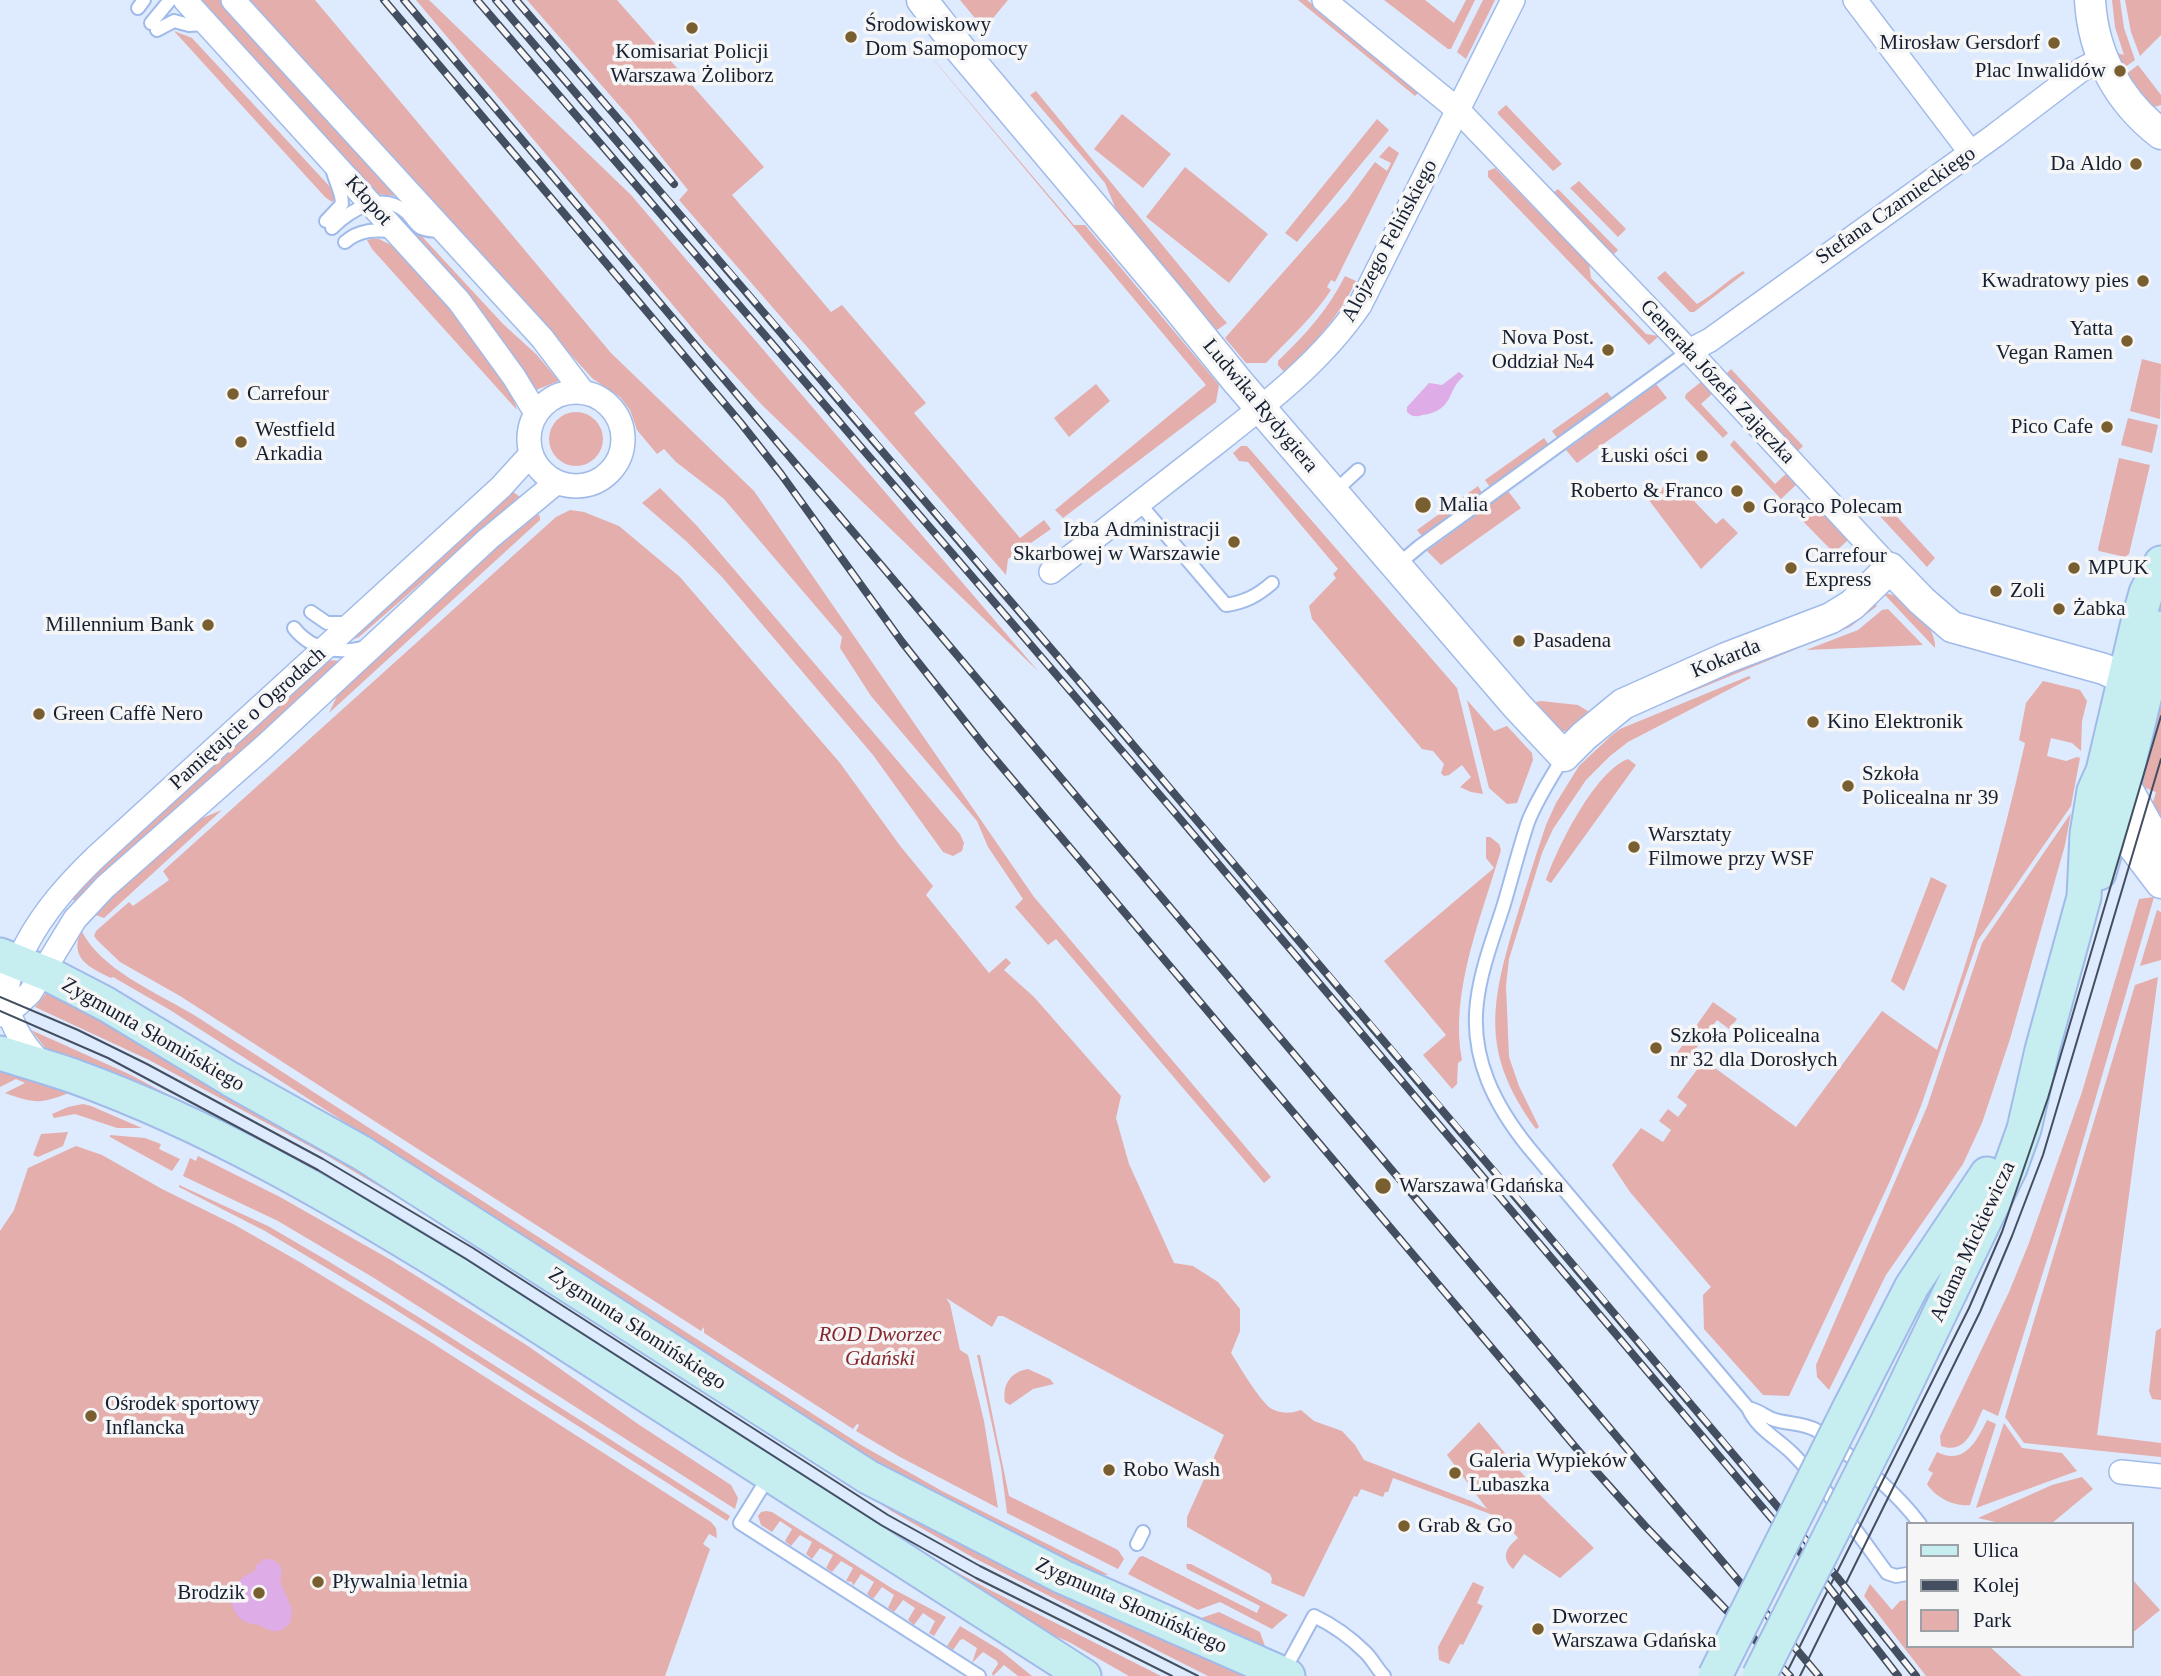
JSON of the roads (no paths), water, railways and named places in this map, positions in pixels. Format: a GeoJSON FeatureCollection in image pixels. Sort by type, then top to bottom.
{"type":"FeatureCollection","features":[{"type":"Feature","properties":{"kind":"main road","name":"Adama Mickiewicza"},"geometry":{"type":"LineString","coordinates":[[2084,897],[2101,869],[2115,818],[2114,777],[2134,690],[2146,593],[2161,563]]}},
{"type":"Feature","properties":{"kind":"main road","name":"Adama Mickiewicza"},"geometry":{"type":"LineString","coordinates":[[2134,690],[2161,628]]}},
{"type":"Feature","properties":{"kind":"main road","name":"Adama Mickiewicza"},"geometry":{"type":"LineString","coordinates":[[1759,1676],[1885,1427],[2010,1168],[2024,1129],[2042,1051],[2084,897],[2087,834],[2094,791],[2114,777]]}},
{"type":"Feature","properties":{"kind":"main road","name":"Zygmunta Słomińskiego"},"geometry":{"type":"LineString","coordinates":[[20,963],[115,1009],[230,1079],[362,1153],[868,1477],[994,1544],[1104,1597],[1286,1675]]}},
{"type":"Feature","properties":{"kind":"main road","name":"Adama Mickiewicza"},"geometry":{"type":"LineString","coordinates":[[1714,1676],[1912,1286],[1986,1177],[2042,1051]]}},
{"type":"Feature","properties":{"kind":"main road"},"geometry":{"type":"LineString","coordinates":[[0,1053],[76,1077],[182,1123],[346,1206],[456,1273],[1084,1676]]}},
{"type":"Feature","properties":{"kind":"street","name":"Kłopot"},"geometry":{"type":"LineString","coordinates":[[185,0],[459,301],[514,377],[536,413]]}},
{"type":"Feature","properties":{"kind":"street","name":"Kłopot"},"geometry":{"type":"LineString","coordinates":[[233,0],[542,338],[583,392]]}},
{"type":"Feature","properties":{"kind":"street","name":"Ludwika Rydygiera"},"geometry":{"type":"LineString","coordinates":[[910,0],[961,50]]}},
{"type":"Feature","properties":{"kind":"street","name":"Ludwika Rydygiera"},"geometry":{"type":"LineString","coordinates":[[922,0],[1260,408],[1395,566],[1564,756]]}},
{"type":"Feature","properties":{"kind":"street","name":"Generała Józefa Zajączka"},"geometry":{"type":"LineString","coordinates":[[1324,0],[1458,110],[1936,614],[1952,627],[2104,669],[2134,690]]}},
{"type":"Feature","properties":{"kind":"street","name":"Alojzego Felińskiego"},"geometry":{"type":"LineString","coordinates":[[1051,572],[1260,408],[1321,354],[1343,330],[1360,305],[1513,0]]}},
{"type":"Feature","properties":{"kind":"street"},"geometry":{"type":"LineString","coordinates":[[1855,0],[1971,153]]}},
{"type":"Feature","properties":{"kind":"street"},"geometry":{"type":"LineString","coordinates":[[2090,0],[2095,39],[2102,59],[2121,93],[2140,117],[2161,134]]}},
{"type":"Feature","properties":{"kind":"street","name":"Stefana Czarnieckiego"},"geometry":{"type":"LineString","coordinates":[[1689,351],[1710,340],[1971,153],[2081,70],[2102,59]]}},
{"type":"Feature","properties":{"kind":"street"},"geometry":{"type":"LineString","coordinates":[[583,392],[604,400],[618,417],[623,433],[617,461],[609,472],[596,481],[576,486],[557,482],[540,469],[531,454],[529,443],[531,424],[536,413],[550,399],[563,393],[583,392]]}},
{"type":"Feature","properties":{"kind":"street","name":"Pamiętajcie o Ogrodach"},"geometry":{"type":"LineString","coordinates":[[45,1068],[23,1043],[5,1012],[8,984],[38,923],[71,882],[501,487],[531,454]]}},
{"type":"Feature","properties":{"kind":"street","name":"Pamiętajcie o Ogrodach"},"geometry":{"type":"LineString","coordinates":[[20,963],[75,919],[99,894],[247,763],[522,509],[557,482]]}},
{"type":"Feature","properties":{"kind":"street","name":"Kokarda"},"geometry":{"type":"LineString","coordinates":[[1564,756],[1623,705],[1726,658],[1831,618],[1852,605],[1890,568]]}},
{"type":"Feature","properties":{"kind":"street"},"geometry":{"type":"LineString","coordinates":[[2114,777],[2161,850]]}},
{"type":"Feature","properties":{"kind":"street"},"geometry":{"type":"LineString","coordinates":[[2115,818],[2161,883]]}},
{"type":"Feature","properties":{"kind":"street"},"geometry":{"type":"LineString","coordinates":[[2121,1472],[2161,1476]]}},
{"type":"Feature","properties":{"kind":"lane"},"geometry":{"type":"LineString","coordinates":[[170,0],[154,27],[174,21],[189,25],[206,24]]}},
{"type":"Feature","properties":{"kind":"lane"},"geometry":{"type":"LineString","coordinates":[[331,160],[342,204],[329,224],[370,203],[396,205],[421,228],[445,232]]}},
{"type":"Feature","properties":{"kind":"lane"},"geometry":{"type":"LineString","coordinates":[[345,242],[356,233],[366,230],[396,231]]}},
{"type":"Feature","properties":{"kind":"lane"},"geometry":{"type":"LineString","coordinates":[[1395,566],[1689,351]]}},
{"type":"Feature","properties":{"kind":"lane"},"geometry":{"type":"LineString","coordinates":[[1333,493],[1358,470]]}},
{"type":"Feature","properties":{"kind":"lane"},"geometry":{"type":"LineString","coordinates":[[1139,503],[1226,605],[1244,602],[1260,594],[1272,583]]}},
{"type":"Feature","properties":{"kind":"lane"},"geometry":{"type":"LineString","coordinates":[[311,612],[327,623],[353,623]]}},
{"type":"Feature","properties":{"kind":"lane"},"geometry":{"type":"LineString","coordinates":[[294,628],[300,635],[324,649],[349,651],[374,645]]}},
{"type":"Feature","properties":{"kind":"lane"},"geometry":{"type":"LineString","coordinates":[[1564,756],[1528,822],[1476,1002],[1476,1031],[1481,1062],[1491,1092],[1509,1123],[1748,1408],[1753,1419],[1792,1453],[1831,1497],[1887,1573],[1896,1576],[1906,1574]]}},
{"type":"Feature","properties":{"kind":"lane"},"geometry":{"type":"LineString","coordinates":[[1748,1408],[1758,1410],[1768,1418],[1780,1422],[1799,1423],[1816,1430],[1874,1476],[1918,1522]]}},
{"type":"Feature","properties":{"kind":"lane"},"geometry":{"type":"LineString","coordinates":[[1792,1453],[1788,1439],[1799,1423]]}},
{"type":"Feature","properties":{"kind":"lane"},"geometry":{"type":"LineString","coordinates":[[770,1475],[740,1522],[979,1676]]}},
{"type":"Feature","properties":{"kind":"lane"},"geometry":{"type":"LineString","coordinates":[[1286,1675],[1314,1616],[1352,1640],[1384,1676]]}},
{"type":"Feature","properties":{"kind":"tram line"},"geometry":{"type":"LineString","coordinates":[[1785,1676],[1969,1308],[2002,1232],[2048,1098],[2161,716]]}},
{"type":"Feature","properties":{"kind":"tram line"},"geometry":{"type":"LineString","coordinates":[[1800,1676],[1980,1312],[2012,1236],[2043,1155],[2161,759]]}},
{"type":"Feature","properties":{"kind":"tram line"},"geometry":{"type":"LineString","coordinates":[[0,997],[78,1030],[147,1064],[323,1159],[473,1248],[888,1515],[980,1566],[1198,1676]]}},
{"type":"Feature","properties":{"kind":"tram line"},"geometry":{"type":"LineString","coordinates":[[0,1011],[108,1058],[318,1170],[466,1259],[881,1525],[976,1578],[1172,1676]]}},
{"type":"Feature","properties":{"kind":"railway"},"geometry":{"type":"LineString","coordinates":[[384,0],[740,422],[781,474],[902,642],[985,747],[1593,1468],[1645,1526],[1790,1676]]}},
{"type":"Feature","properties":{"kind":"railway"},"geometry":{"type":"LineString","coordinates":[[404,0],[1819,1676]]}},
{"type":"Feature","properties":{"kind":"railway"},"geometry":{"type":"LineString","coordinates":[[477,0],[1176,814],[1817,1572],[1898,1676]]}},
{"type":"Feature","properties":{"kind":"railway"},"geometry":{"type":"LineString","coordinates":[[496,0],[1336,984],[1837,1577],[1916,1676]]}},
{"type":"Feature","properties":{"kind":"railway"},"geometry":{"type":"LineString","coordinates":[[516,0],[674,184]]}},
{"type":"Feature","properties":{"kind":"place","name":"Komisariat Policji Warszawa Żoliborz"},"geometry":{"type":"Point","coordinates":[692,28]}},
{"type":"Feature","properties":{"kind":"place","name":"Środowiskowy Dom Samopomocy"},"geometry":{"type":"Point","coordinates":[851,37]}},
{"type":"Feature","properties":{"kind":"place","name":"Mirosław Gersdorf"},"geometry":{"type":"Point","coordinates":[2054,43]}},
{"type":"Feature","properties":{"kind":"place","name":"Plac Inwalidów"},"geometry":{"type":"Point","coordinates":[2120,71]}},
{"type":"Feature","properties":{"kind":"place","name":"Da Aldo"},"geometry":{"type":"Point","coordinates":[2136,164]}},
{"type":"Feature","properties":{"kind":"place","name":"Kwadratowy pies"},"geometry":{"type":"Point","coordinates":[2143,281]}},
{"type":"Feature","properties":{"kind":"place","name":"Yatta Vegan Ramen"},"geometry":{"type":"Point","coordinates":[2127,341]}},
{"type":"Feature","properties":{"kind":"place","name":"Nova Post. Oddział №4"},"geometry":{"type":"Point","coordinates":[1608,350]}},
{"type":"Feature","properties":{"kind":"place","name":"Carrefour"},"geometry":{"type":"Point","coordinates":[233,394]}},
{"type":"Feature","properties":{"kind":"place","name":"Pico Cafe"},"geometry":{"type":"Point","coordinates":[2107,427]}},
{"type":"Feature","properties":{"kind":"place","name":"Westfield Arkadia"},"geometry":{"type":"Point","coordinates":[241,442]}},
{"type":"Feature","properties":{"kind":"place","name":"Łuski ości"},"geometry":{"type":"Point","coordinates":[1702,456]}},
{"type":"Feature","properties":{"kind":"place","name":"Roberto & Franco"},"geometry":{"type":"Point","coordinates":[1737,491]}},
{"type":"Feature","properties":{"kind":"place","name":"Malia"},"geometry":{"type":"Point","coordinates":[1423,505]}},
{"type":"Feature","properties":{"kind":"place","name":"Gorąco Polecam"},"geometry":{"type":"Point","coordinates":[1749,507]}},
{"type":"Feature","properties":{"kind":"place","name":"Izba Administracji Skarbowej w Warszawie"},"geometry":{"type":"Point","coordinates":[1234,542]}},
{"type":"Feature","properties":{"kind":"place","name":"Carrefour Express"},"geometry":{"type":"Point","coordinates":[1791,568]}},
{"type":"Feature","properties":{"kind":"place","name":"MPUK"},"geometry":{"type":"Point","coordinates":[2074,568]}},
{"type":"Feature","properties":{"kind":"place","name":"Zoli"},"geometry":{"type":"Point","coordinates":[1996,591]}},
{"type":"Feature","properties":{"kind":"place","name":"Żabka"},"geometry":{"type":"Point","coordinates":[2059,609]}},
{"type":"Feature","properties":{"kind":"place","name":"Millennium Bank"},"geometry":{"type":"Point","coordinates":[208,625]}},
{"type":"Feature","properties":{"kind":"place","name":"Pasadena"},"geometry":{"type":"Point","coordinates":[1519,641]}},
{"type":"Feature","properties":{"kind":"place","name":"Green Caffè Nero"},"geometry":{"type":"Point","coordinates":[39,714]}},
{"type":"Feature","properties":{"kind":"place","name":"Kino Elektronik"},"geometry":{"type":"Point","coordinates":[1813,722]}},
{"type":"Feature","properties":{"kind":"place","name":"Szkoła Policealna nr 39"},"geometry":{"type":"Point","coordinates":[1848,786]}},
{"type":"Feature","properties":{"kind":"place","name":"Warsztaty Filmowe przy WSF"},"geometry":{"type":"Point","coordinates":[1634,847]}},
{"type":"Feature","properties":{"kind":"place","name":"Szkoła Policealna nr 32 dla Dorosłych"},"geometry":{"type":"Point","coordinates":[1656,1048]}},
{"type":"Feature","properties":{"kind":"place","name":"Warszawa Gdańska"},"geometry":{"type":"Point","coordinates":[1383,1186]}},
{"type":"Feature","properties":{"kind":"place","name":"Ośrodek sportowy Inflancka"},"geometry":{"type":"Point","coordinates":[91,1416]}},
{"type":"Feature","properties":{"kind":"place","name":"Robo Wash"},"geometry":{"type":"Point","coordinates":[1109,1470]}},
{"type":"Feature","properties":{"kind":"place","name":"Galeria Wypieków Lubaszka"},"geometry":{"type":"Point","coordinates":[1455,1473]}},
{"type":"Feature","properties":{"kind":"place","name":"Grab & Go"},"geometry":{"type":"Point","coordinates":[1404,1526]}},
{"type":"Feature","properties":{"kind":"place","name":"Pływalnia letnia"},"geometry":{"type":"Point","coordinates":[318,1582]}},
{"type":"Feature","properties":{"kind":"place","name":"Brodzik"},"geometry":{"type":"Point","coordinates":[259,1593]}},
{"type":"Feature","properties":{"kind":"place","name":"Dworzec Warszawa Gdańska"},"geometry":{"type":"Point","coordinates":[1538,1629]}},
{"type":"Feature","properties":{"kind":"park label","name":"ROD Dworzec Gdański"},"geometry":{"type":"Point","coordinates":[880,1347]}}]}
